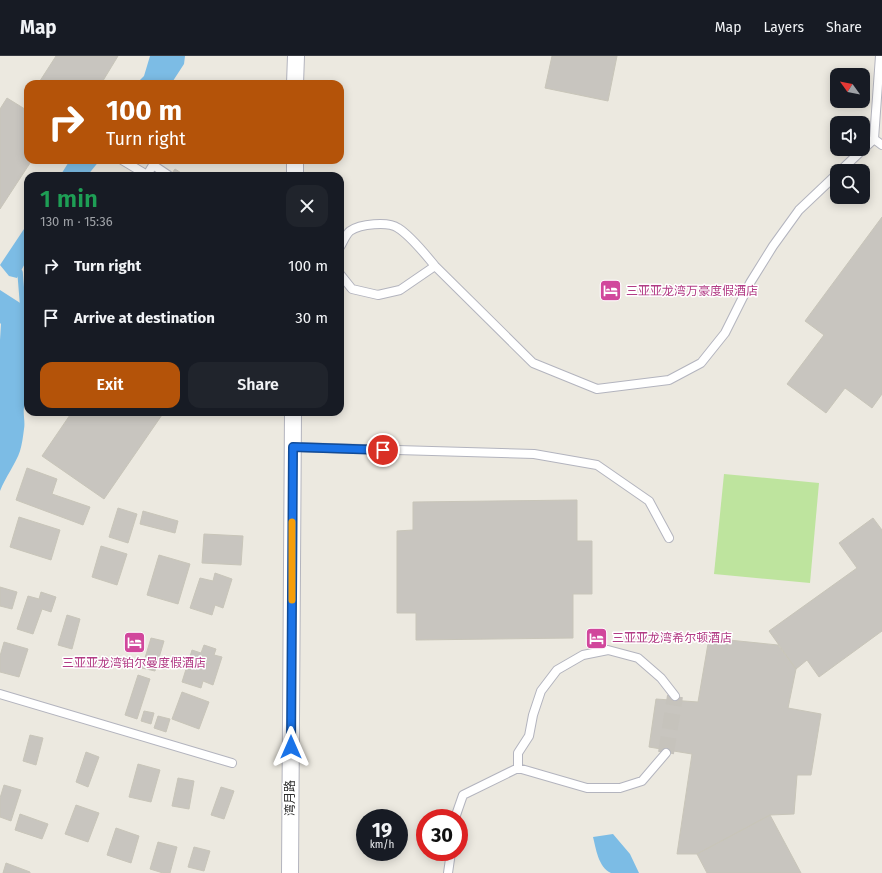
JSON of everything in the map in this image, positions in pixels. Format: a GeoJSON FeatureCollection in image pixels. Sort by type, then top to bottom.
{"type":"FeatureCollection","features":[{"type":"Feature","properties":{"kind":"street"},"geometry":{"type":"LineString","coordinates":[[295,80],[296,56]]}},
{"type":"Feature","properties":{"kind":"street","name":"湾月路"},"geometry":{"type":"LineString","coordinates":[[290,873],[293,416]]}},
{"type":"Feature","properties":{"kind":"lane"},"geometry":{"type":"LineString","coordinates":[[847,164],[874,139],[880,56]]}},
{"type":"Feature","properties":{"kind":"lane"},"geometry":{"type":"LineString","coordinates":[[874,139],[882,145]]}},
{"type":"Feature","properties":{"kind":"lane"},"geometry":{"type":"LineString","coordinates":[[129,164],[142,172]]}},
{"type":"Feature","properties":{"kind":"lane"},"geometry":{"type":"LineString","coordinates":[[149,172],[153,165],[164,172]]}},
{"type":"Feature","properties":{"kind":"lane"},"geometry":{"type":"LineString","coordinates":[[344,240],[349,232],[361,227],[373,224],[397,227],[422,249],[434,266],[533,363],[597,389],[669,380],[701,363],[725,334],[750,283],[773,246],[799,210],[830,181]]}},
{"type":"Feature","properties":{"kind":"lane"},"geometry":{"type":"LineString","coordinates":[[344,279],[352,289],[378,294],[400,290],[434,266]]}},
{"type":"Feature","properties":{"kind":"lane"},"geometry":{"type":"LineString","coordinates":[[293,447],[534,454],[597,465],[649,501],[669,538]]}},
{"type":"Feature","properties":{"kind":"lane"},"geometry":{"type":"LineString","coordinates":[[518,768],[518,753],[528,736],[540,691],[557,670],[583,654],[608,650],[638,658],[661,678],[675,696]]}},
{"type":"Feature","properties":{"kind":"lane"},"geometry":{"type":"LineString","coordinates":[[0,694],[232,763]]}},
{"type":"Feature","properties":{"kind":"lane"},"geometry":{"type":"LineString","coordinates":[[458,809],[463,795],[518,768],[587,788],[620,788],[642,781],[666,753]]}},
{"type":"Feature","properties":{"kind":"lane"},"geometry":{"type":"LineString","coordinates":[[448,873],[449,861]]}},
{"type":"Feature","properties":{"kind":"green space"},"geometry":{"type":"Polygon","coordinates":[[[724,474],[819,483],[810,583],[714,574],[724,474]]]}},
{"type":"Feature","properties":{"kind":"water"},"geometry":{"type":"Polygon","coordinates":[[[150,56],[185,56],[184,64],[174,80],[140,80],[144,76],[150,56]]]}},
{"type":"Feature","properties":{"kind":"water"},"geometry":{"type":"Polygon","coordinates":[[[68,164],[97,164],[90,172],[62,172],[68,164]]]}},
{"type":"Feature","properties":{"kind":"water"},"geometry":{"type":"Polygon","coordinates":[[[24,229],[24,265],[17,278],[9,276],[0,265],[24,229]]]}},
{"type":"Feature","properties":{"kind":"water"},"geometry":{"type":"Polygon","coordinates":[[[0,290],[24,305],[24,425],[20,451],[0,491],[1,324],[0,290]]]}},
{"type":"Feature","properties":{"kind":"water"},"geometry":{"type":"Polygon","coordinates":[[[613,834],[630,854],[639,873],[611,873],[600,862],[593,837],[613,834]]]}},
{"type":"Feature","properties":{"kind":"building"},"geometry":{"type":"Polygon","coordinates":[[[56,56],[118,56],[103,80],[41,80],[56,56]]]}},
{"type":"Feature","properties":{"kind":"building"},"geometry":{"type":"Polygon","coordinates":[[[552,56],[617,56],[608,101],[545,88],[552,56]]]}},
{"type":"Feature","properties":{"kind":"building"},"geometry":{"type":"Polygon","coordinates":[[[7,98],[24,109],[24,164],[29,164],[0,209],[0,109],[7,98]]]}},
{"type":"Feature","properties":{"kind":"building"},"geometry":{"type":"Polygon","coordinates":[[[175,169],[180,172],[173,172],[175,169]]]}},
{"type":"Feature","properties":{"kind":"building"},"geometry":{"type":"Polygon","coordinates":[[[882,217],[882,394],[872,408],[845,388],[826,413],[787,384],[824,335],[805,321],[882,217]]]}},
{"type":"Feature","properties":{"kind":"building"},"geometry":{"type":"Polygon","coordinates":[[[69,416],[161,416],[104,499],[42,456],[69,416]]]}},
{"type":"Feature","properties":{"kind":"building"},"geometry":{"type":"Polygon","coordinates":[[[27,468],[57,479],[52,494],[90,507],[83,525],[16,500],[27,468]]]}},
{"type":"Feature","properties":{"kind":"building"},"geometry":{"type":"Polygon","coordinates":[[[577,500],[577,541],[592,541],[592,594],[573,594],[573,638],[416,640],[416,613],[397,613],[397,531],[413,530],[413,502],[577,500]]]}},
{"type":"Feature","properties":{"kind":"building"},"geometry":{"type":"Polygon","coordinates":[[[118,508],[137,514],[128,543],[109,537],[118,508]]]}},
{"type":"Feature","properties":{"kind":"building"},"geometry":{"type":"Polygon","coordinates":[[[143,511],[178,521],[175,533],[140,524],[143,511]]]}},
{"type":"Feature","properties":{"kind":"building"},"geometry":{"type":"Polygon","coordinates":[[[19,517],[60,530],[51,560],[10,547],[19,517]]]}},
{"type":"Feature","properties":{"kind":"building"},"geometry":{"type":"Polygon","coordinates":[[[873,518],[882,530],[882,631],[819,677],[807,660],[796,669],[769,631],[857,568],[839,543],[873,518]]]}},
{"type":"Feature","properties":{"kind":"building"},"geometry":{"type":"Polygon","coordinates":[[[204,534],[243,536],[241,565],[202,563],[204,534]]]}},
{"type":"Feature","properties":{"kind":"building"},"geometry":{"type":"Polygon","coordinates":[[[101,546],[127,554],[117,585],[92,577],[101,546]]]}},
{"type":"Feature","properties":{"kind":"building"},"geometry":{"type":"Polygon","coordinates":[[[159,555],[190,564],[178,604],[147,595],[159,555]]]}},
{"type":"Feature","properties":{"kind":"building"},"geometry":{"type":"Polygon","coordinates":[[[215,573],[232,579],[223,608],[215,605],[212,615],[190,608],[200,578],[213,581],[215,573]]]}},
{"type":"Feature","properties":{"kind":"building"},"geometry":{"type":"Polygon","coordinates":[[[0,587],[17,592],[12,609],[0,606],[0,587]]]}},
{"type":"Feature","properties":{"kind":"building"},"geometry":{"type":"Polygon","coordinates":[[[41,592],[56,597],[51,612],[42,609],[33,634],[17,629],[28,596],[39,599],[41,592]]]}},
{"type":"Feature","properties":{"kind":"building"},"geometry":{"type":"Polygon","coordinates":[[[67,615],[80,619],[72,649],[58,645],[67,615]]]}},
{"type":"Feature","properties":{"kind":"building"},"geometry":{"type":"Polygon","coordinates":[[[151,638],[164,641],[155,671],[142,668],[151,638]]]}},
{"type":"Feature","properties":{"kind":"building"},"geometry":{"type":"Polygon","coordinates":[[[709,638],[778,645],[796,669],[788,708],[821,714],[811,775],[797,775],[794,814],[770,815],[697,854],[677,854],[692,754],[649,747],[656,699],[698,702],[709,638]]]}},
{"type":"Feature","properties":{"kind":"building"},"geometry":{"type":"Polygon","coordinates":[[[4,642],[28,649],[19,677],[0,672],[0,656],[4,642]]]}},
{"type":"Feature","properties":{"kind":"building"},"geometry":{"type":"Polygon","coordinates":[[[204,645],[216,649],[214,655],[222,657],[213,685],[203,681],[201,688],[182,682],[192,650],[201,653],[204,645]]]}},
{"type":"Feature","properties":{"kind":"building"},"geometry":{"type":"Polygon","coordinates":[[[138,675],[150,679],[137,719],[125,715],[138,675]]]}},
{"type":"Feature","properties":{"kind":"building"},"geometry":{"type":"Polygon","coordinates":[[[182,692],[209,702],[199,729],[172,719],[182,692]]]}},
{"type":"Feature","properties":{"kind":"building"},"geometry":{"type":"Polygon","coordinates":[[[144,711],[154,713],[151,724],[141,721],[144,711]]]}},
{"type":"Feature","properties":{"kind":"building"},"geometry":{"type":"Polygon","coordinates":[[[158,716],[170,719],[166,732],[154,728],[158,716]]]}},
{"type":"Feature","properties":{"kind":"building"},"geometry":{"type":"Polygon","coordinates":[[[30,735],[43,738],[36,765],[23,761],[30,735]]]}},
{"type":"Feature","properties":{"kind":"building"},"geometry":{"type":"Polygon","coordinates":[[[86,752],[99,757],[88,787],[76,782],[86,752]]]}},
{"type":"Feature","properties":{"kind":"building"},"geometry":{"type":"Polygon","coordinates":[[[138,764],[160,770],[151,802],[129,797],[138,764]]]}},
{"type":"Feature","properties":{"kind":"building"},"geometry":{"type":"Polygon","coordinates":[[[178,778],[194,781],[189,809],[172,806],[178,778]]]}},
{"type":"Feature","properties":{"kind":"building"},"geometry":{"type":"Polygon","coordinates":[[[4,785],[21,790],[11,821],[0,817],[0,798],[4,785]]]}},
{"type":"Feature","properties":{"kind":"building"},"geometry":{"type":"Polygon","coordinates":[[[221,787],[234,791],[224,819],[211,815],[221,787]]]}},
{"type":"Feature","properties":{"kind":"building"},"geometry":{"type":"Polygon","coordinates":[[[76,805],[99,813],[88,842],[65,834],[76,805]]]}},
{"type":"Feature","properties":{"kind":"building"},"geometry":{"type":"Polygon","coordinates":[[[20,814],[48,824],[42,839],[15,830],[20,814]]]}},
{"type":"Feature","properties":{"kind":"building"},"geometry":{"type":"Polygon","coordinates":[[[770,815],[801,873],[707,873],[697,854],[770,815]]]}},
{"type":"Feature","properties":{"kind":"building"},"geometry":{"type":"Polygon","coordinates":[[[116,828],[139,836],[131,863],[107,855],[116,828]]]}},
{"type":"Feature","properties":{"kind":"building"},"geometry":{"type":"Polygon","coordinates":[[[158,842],[177,847],[170,873],[163,873],[150,869],[158,842]]]}},
{"type":"Feature","properties":{"kind":"building"},"geometry":{"type":"Polygon","coordinates":[[[194,847],[210,851],[204,871],[188,867],[194,847]]]}},
{"type":"Feature","properties":{"kind":"building"},"geometry":{"type":"Polygon","coordinates":[[[6,863],[30,872],[30,873],[3,873],[6,863]]]}},
{"type":"Feature","properties":{"kind":"waterway"},"geometry":{"type":"LineString","coordinates":[[20,272],[24,312]]}},
{"type":"Feature","properties":{"kind":"tunnel"},"geometry":{"type":"LineString","coordinates":[[666,753],[675,696]]}},
{"type":"Feature","properties":{"kind":"slow traffic"},"geometry":{"type":"LineString","coordinates":[[292,522],[292,600]]}},
{"type":"Feature","properties":{"kind":"place","name":"三亚亚龙湾万豪度假酒店"},"geometry":{"type":"Point","coordinates":[611,291]}},
{"type":"Feature","properties":{"kind":"place","name":"三亚亚龙湾希尔顿酒店"},"geometry":{"type":"Point","coordinates":[596,638]}},
{"type":"Feature","properties":{"kind":"place","name":"三亚亚龙湾铂尔曼度假酒店"},"geometry":{"type":"Point","coordinates":[134,642]}},
{"type":"Feature","properties":{"kind":"route"},"geometry":{"type":"LineString","coordinates":[[291,747],[293,447],[383,450]]}}]}
